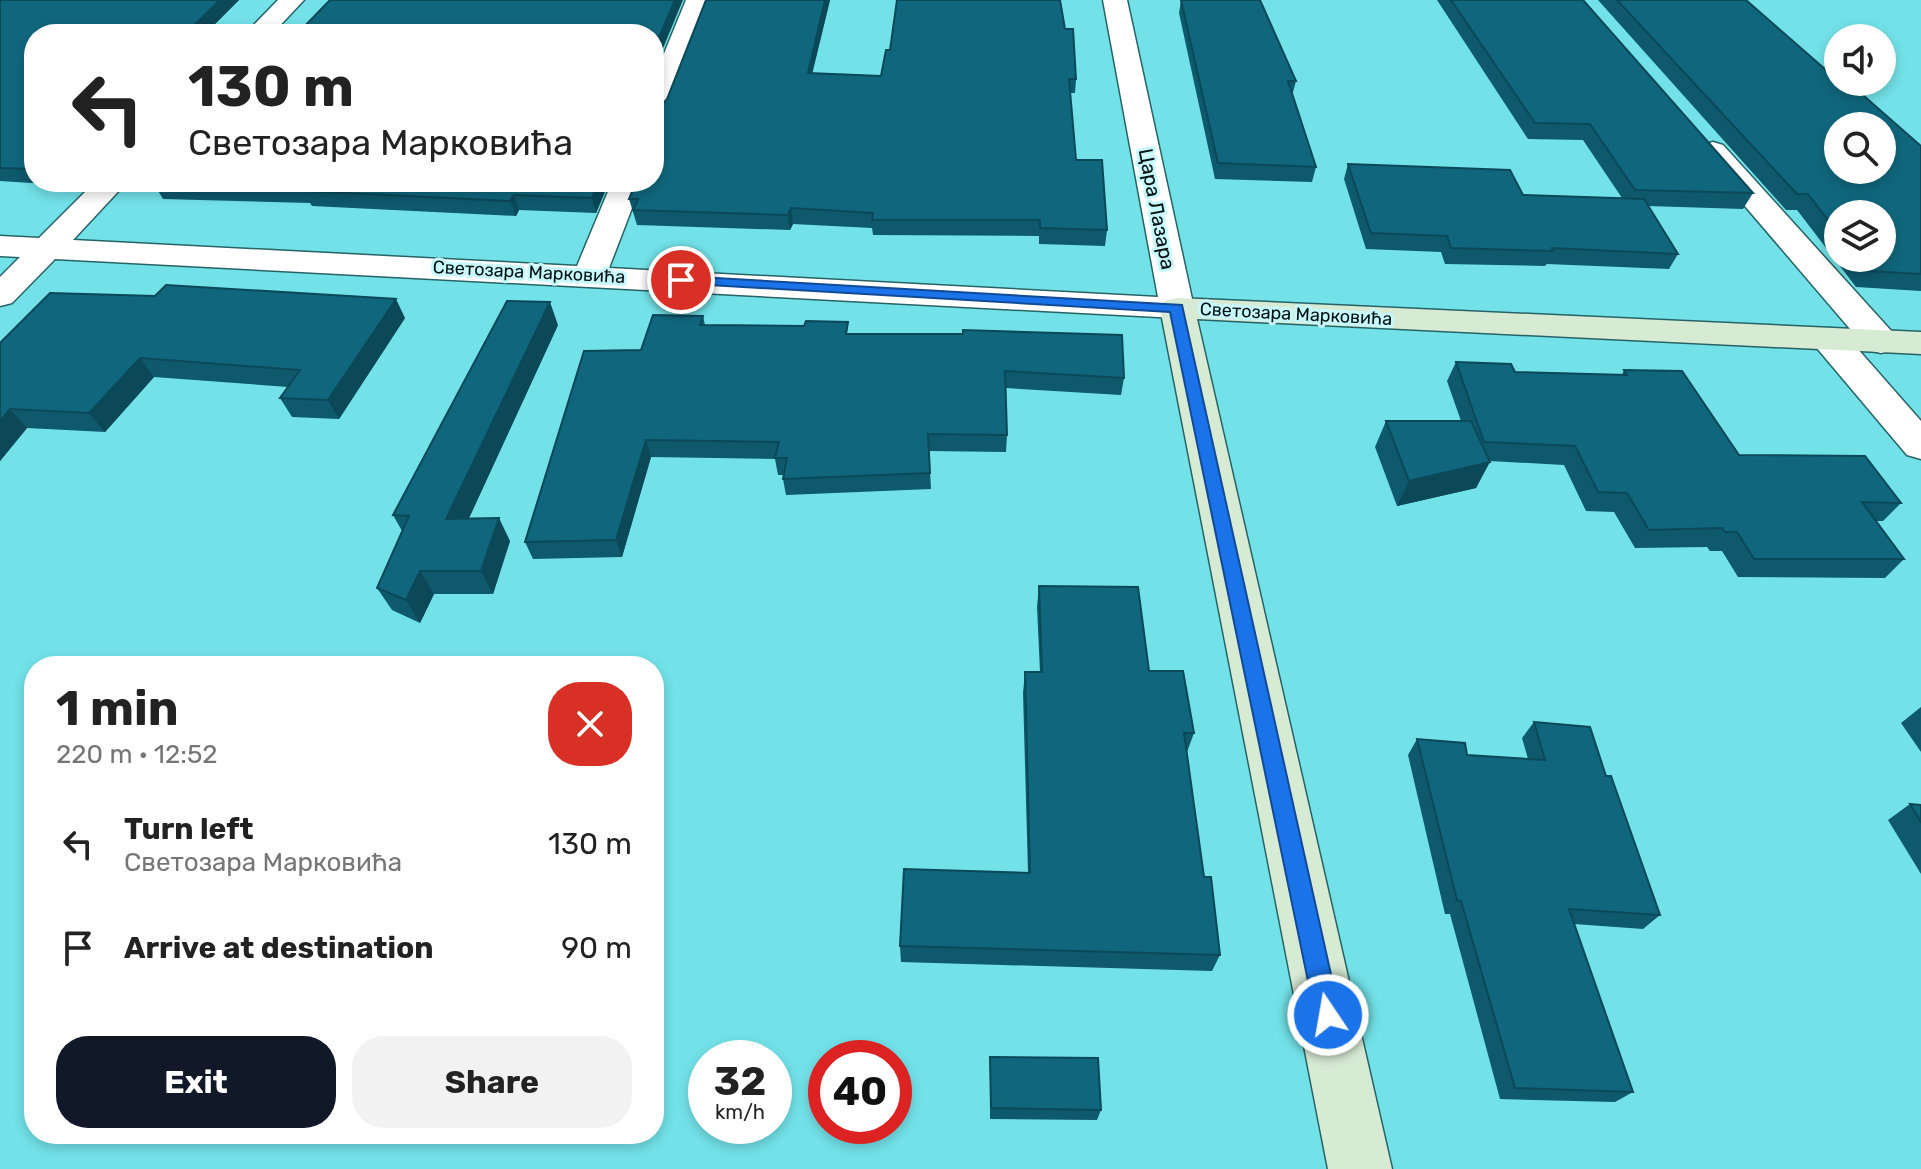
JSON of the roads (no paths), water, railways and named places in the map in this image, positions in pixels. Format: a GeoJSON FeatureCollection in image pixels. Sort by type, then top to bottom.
{"type":"FeatureCollection","features":[{"type":"Feature","properties":{"kind":"street"},"geometry":{"type":"LineString","coordinates":[[268,24],[292,0]]}},
{"type":"Feature","properties":{"kind":"street"},"geometry":{"type":"LineString","coordinates":[[664,87],[698,0]]}},
{"type":"Feature","properties":{"kind":"street","name":"Цара Лазара"},"geometry":{"type":"LineString","coordinates":[[1115,0],[1177,308],[1360,1169]]}},
{"type":"Feature","properties":{"kind":"street"},"geometry":{"type":"LineString","coordinates":[[1693,128],[1881,342]]}},
{"type":"Feature","properties":{"kind":"street"},"geometry":{"type":"LineString","coordinates":[[0,296],[102,192]]}},
{"type":"Feature","properties":{"kind":"street"},"geometry":{"type":"LineString","coordinates":[[590,275],[623,192]]}},
{"type":"Feature","properties":{"kind":"street","name":"Светозара Марковића"},"geometry":{"type":"LineString","coordinates":[[0,246],[1177,308],[1921,343]]}},
{"type":"Feature","properties":{"kind":"street"},"geometry":{"type":"LineString","coordinates":[[1829,339],[1921,446]]}}]}
